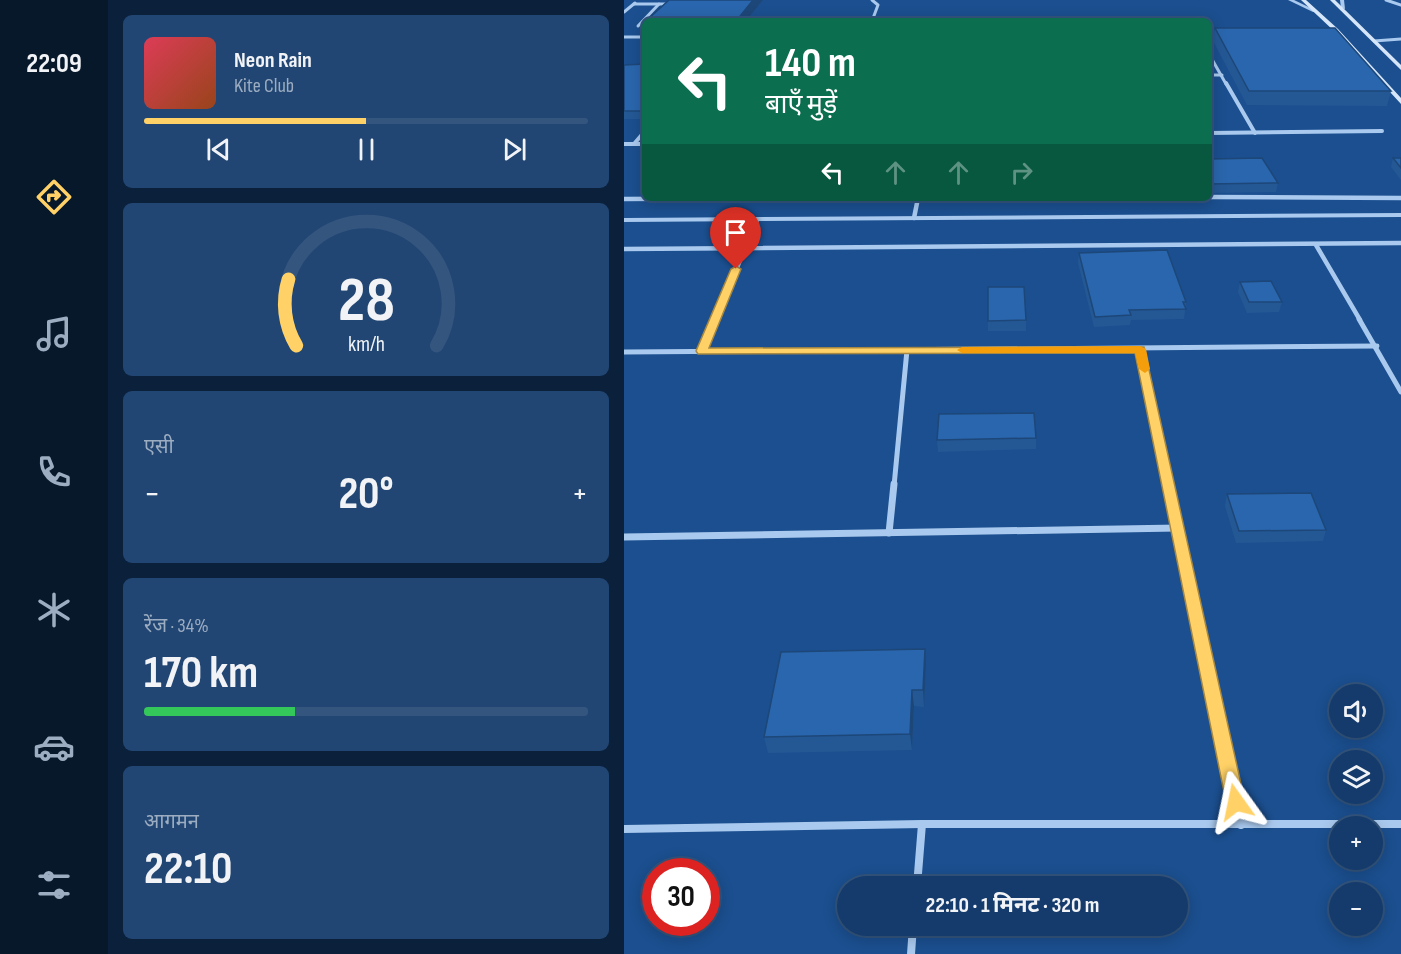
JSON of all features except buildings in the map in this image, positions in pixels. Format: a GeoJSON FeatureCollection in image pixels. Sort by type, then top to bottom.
{"type":"FeatureCollection","features":[{"type":"Feature","properties":{"kind":"main road"},"geometry":{"type":"LineString","coordinates":[[1303,0],[1336,30],[1343,33],[1401,102]]}},
{"type":"Feature","properties":{"kind":"main road"},"geometry":{"type":"LineString","coordinates":[[1332,0],[1343,8],[1401,68]]}},
{"type":"Feature","properties":{"kind":"main road"},"geometry":{"type":"LineString","coordinates":[[1353,29],[1361,29]]}},
{"type":"Feature","properties":{"kind":"street"},"geometry":{"type":"LineString","coordinates":[[624,12],[639,0]]}},
{"type":"Feature","properties":{"kind":"street"},"geometry":{"type":"LineString","coordinates":[[872,0],[878,5],[873,18]]}},
{"type":"Feature","properties":{"kind":"street"},"geometry":{"type":"LineString","coordinates":[[1290,0],[1315,11]]}},
{"type":"Feature","properties":{"kind":"street"},"geometry":{"type":"LineString","coordinates":[[1342,0],[1343,8]]}},
{"type":"Feature","properties":{"kind":"street"},"geometry":{"type":"LineString","coordinates":[[1386,0],[1401,5]]}},
{"type":"Feature","properties":{"kind":"street"},"geometry":{"type":"LineString","coordinates":[[634,4],[680,4]]}},
{"type":"Feature","properties":{"kind":"street"},"geometry":{"type":"LineString","coordinates":[[646,18],[659,4]]}},
{"type":"Feature","properties":{"kind":"street"},"geometry":{"type":"LineString","coordinates":[[638,26],[642,22]]}},
{"type":"Feature","properties":{"kind":"street"},"geometry":{"type":"LineString","coordinates":[[1330,36],[1343,33]]}},
{"type":"Feature","properties":{"kind":"street"},"geometry":{"type":"LineString","coordinates":[[624,37],[642,37]]}},
{"type":"Feature","properties":{"kind":"street"},"geometry":{"type":"LineString","coordinates":[[1374,41],[1401,39]]}},
{"type":"Feature","properties":{"kind":"street"},"geometry":{"type":"LineString","coordinates":[[1212,59],[1255,133]]}},
{"type":"Feature","properties":{"kind":"street"},"geometry":{"type":"LineString","coordinates":[[1212,75],[1221,75]]}},
{"type":"Feature","properties":{"kind":"street"},"geometry":{"type":"LineString","coordinates":[[1212,133],[1382,131]]}},
{"type":"Feature","properties":{"kind":"street"},"geometry":{"type":"LineString","coordinates":[[634,144],[642,135]]}},
{"type":"Feature","properties":{"kind":"street"},"geometry":{"type":"LineString","coordinates":[[624,144],[642,144]]}},
{"type":"Feature","properties":{"kind":"street"},"geometry":{"type":"LineString","coordinates":[[1212,198],[1401,198]]}},
{"type":"Feature","properties":{"kind":"street"},"geometry":{"type":"LineString","coordinates":[[624,199],[642,199]]}},
{"type":"Feature","properties":{"kind":"street"},"geometry":{"type":"LineString","coordinates":[[914,218],[917,201]]}},
{"type":"Feature","properties":{"kind":"street"},"geometry":{"type":"LineString","coordinates":[[624,220],[1401,215]]}},
{"type":"Feature","properties":{"kind":"street"},"geometry":{"type":"LineString","coordinates":[[702,351],[757,220]]}},
{"type":"Feature","properties":{"kind":"street"},"geometry":{"type":"LineString","coordinates":[[624,249],[1401,243]]}},
{"type":"Feature","properties":{"kind":"street"},"geometry":{"type":"LineString","coordinates":[[1316,244],[1377,346],[1401,392]]}},
{"type":"Feature","properties":{"kind":"street"},"geometry":{"type":"LineString","coordinates":[[624,352],[1377,346]]}},
{"type":"Feature","properties":{"kind":"street"},"geometry":{"type":"LineString","coordinates":[[1140,349],[1241,825]]}},
{"type":"Feature","properties":{"kind":"street"},"geometry":{"type":"LineString","coordinates":[[889,533],[907,350]]}},
{"type":"Feature","properties":{"kind":"street"},"geometry":{"type":"LineString","coordinates":[[624,537],[1178,528]]}},
{"type":"Feature","properties":{"kind":"street"},"geometry":{"type":"LineString","coordinates":[[624,829],[922,824],[1401,824]]}},
{"type":"Feature","properties":{"kind":"street"},"geometry":{"type":"LineString","coordinates":[[918,876],[922,824]]}},
{"type":"Feature","properties":{"kind":"street"},"geometry":{"type":"LineString","coordinates":[[911,954],[912,936]]}},
{"type":"Feature","properties":{"kind":"slow traffic"},"geometry":{"type":"LineString","coordinates":[[962,350],[1140,349],[1145,369]]}},
{"type":"Feature","properties":{"kind":"route"},"geometry":{"type":"LineString","coordinates":[[736,269],[702,351],[1140,349],[1236,802]]}}]}
